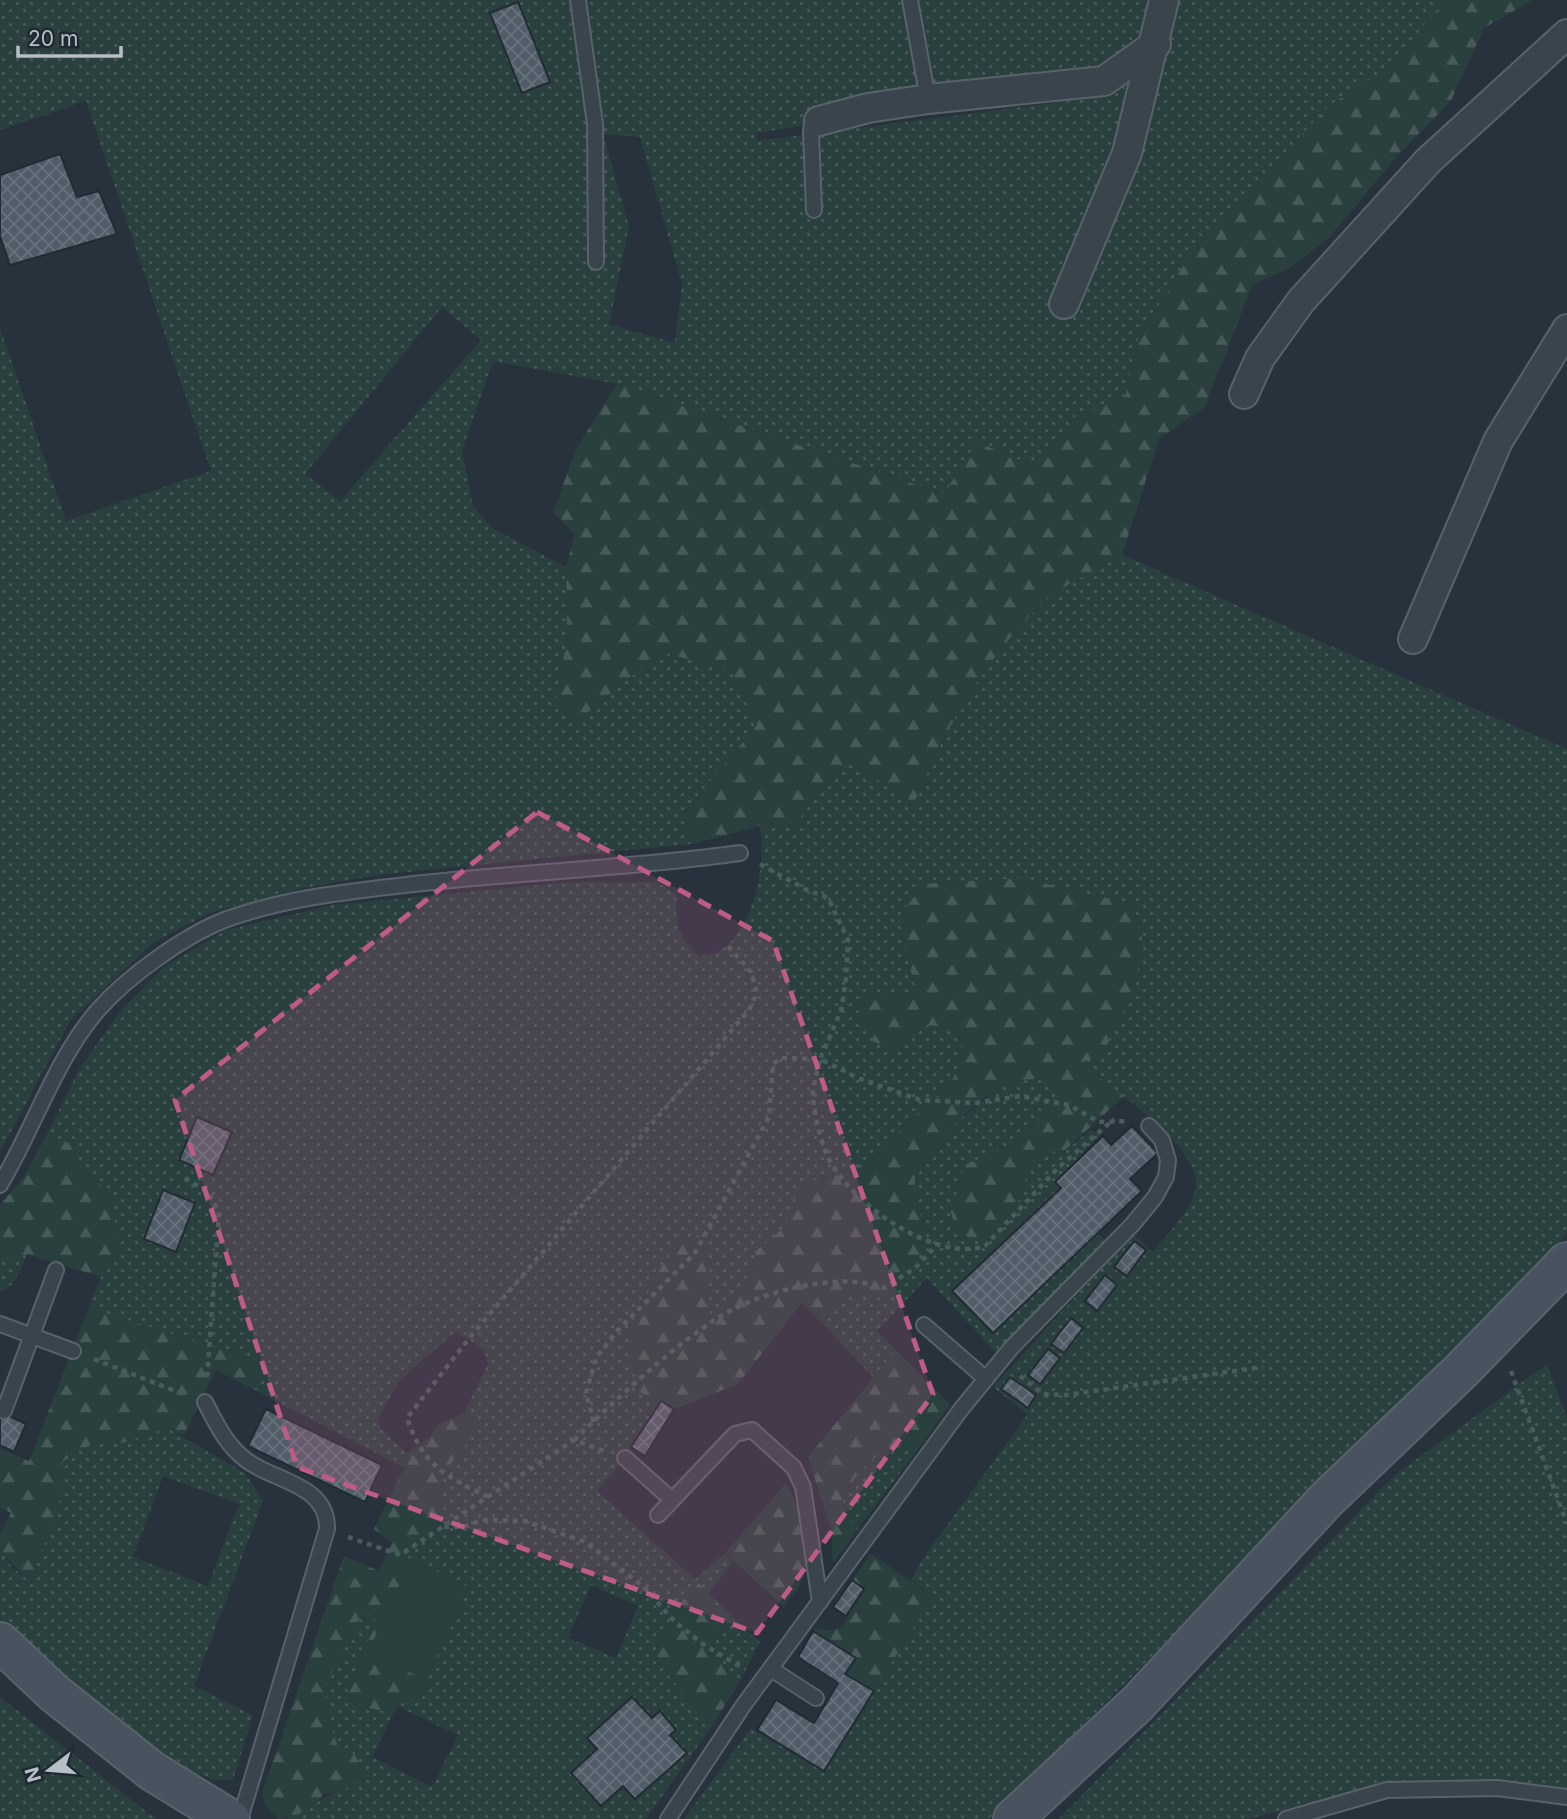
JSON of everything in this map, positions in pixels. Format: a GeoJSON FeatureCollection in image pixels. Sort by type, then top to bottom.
{"type":"FeatureCollection","features":[{"type":"Feature","properties":{"kind":"street"},"geometry":{"type":"LineString","coordinates":[[1064,304],[1127,153],[1156,44],[1164,0]]}},
{"type":"Feature","properties":{"kind":"street"},"geometry":{"type":"LineString","coordinates":[[1244,394],[1260,358],[1301,301],[1428,161],[1567,34]]}},
{"type":"Feature","properties":{"kind":"street"},"geometry":{"type":"LineString","coordinates":[[818,121],[868,108],[928,99],[1104,81],[1156,44]]}},
{"type":"Feature","properties":{"kind":"street"},"geometry":{"type":"LineString","coordinates":[[1413,639],[1498,441],[1567,329]]}},
{"type":"Feature","properties":{"kind":"street"},"geometry":{"type":"LineString","coordinates":[[1013,1819],[1138,1703],[1327,1499],[1567,1262]]}},
{"type":"Feature","properties":{"kind":"street"},"geometry":{"type":"LineString","coordinates":[[0,1642],[54,1693],[152,1771],[229,1819]]}},
{"type":"Feature","properties":{"kind":"lane"},"geometry":{"type":"LineString","coordinates":[[578,0],[594,124],[596,262]]}},
{"type":"Feature","properties":{"kind":"lane"},"geometry":{"type":"LineString","coordinates":[[910,0],[928,99]]}},
{"type":"Feature","properties":{"kind":"lane"},"geometry":{"type":"LineString","coordinates":[[814,210],[811,132],[812,123],[818,121]]}},
{"type":"Feature","properties":{"kind":"lane"},"geometry":{"type":"LineString","coordinates":[[0,1185],[74,1044],[98,1010],[140,972],[226,919],[331,893],[518,873],[656,864],[740,853]]}},
{"type":"Feature","properties":{"kind":"lane"},"geometry":{"type":"LineString","coordinates":[[668,1819],[767,1674],[986,1380],[1155,1197],[1166,1177],[1168,1160],[1162,1140],[1149,1126]]}},
{"type":"Feature","properties":{"kind":"lane"},"geometry":{"type":"LineString","coordinates":[[4,1411],[56,1270]]}},
{"type":"Feature","properties":{"kind":"lane"},"geometry":{"type":"LineString","coordinates":[[0,1324],[73,1351]]}},
{"type":"Feature","properties":{"kind":"lane"},"geometry":{"type":"LineString","coordinates":[[924,1325],[986,1380]]}},
{"type":"Feature","properties":{"kind":"lane"},"geometry":{"type":"LineString","coordinates":[[205,1402],[227,1442],[247,1461],[316,1496],[328,1513],[327,1529],[240,1819]]}},
{"type":"Feature","properties":{"kind":"lane"},"geometry":{"type":"LineString","coordinates":[[657,1515],[735,1434],[752,1430],[793,1468],[803,1487],[820,1602]]}},
{"type":"Feature","properties":{"kind":"lane"},"geometry":{"type":"LineString","coordinates":[[625,1458],[671,1499]]}},
{"type":"Feature","properties":{"kind":"lane"},"geometry":{"type":"LineString","coordinates":[[767,1674],[816,1698]]}},
{"type":"Feature","properties":{"kind":"lane"},"geometry":{"type":"LineString","coordinates":[[1286,1819],[1387,1790],[1497,1788],[1567,1797]]}},
{"type":"Feature","properties":{"kind":"path"},"geometry":{"type":"LineString","coordinates":[[740,853],[805,889],[828,898],[848,940],[841,1011],[820,1059],[813,1095],[829,1158],[854,1193],[907,1231],[937,1245],[972,1250],[985,1246],[1058,1168],[1114,1119]]}},
{"type":"Feature","properties":{"kind":"path"},"geometry":{"type":"LineString","coordinates":[[488,1497],[443,1474],[416,1445],[407,1418],[471,1336],[749,1010],[757,993],[751,972],[728,946]]}},
{"type":"Feature","properties":{"kind":"path"},"geometry":{"type":"LineString","coordinates":[[594,1422],[586,1393],[596,1358],[616,1332],[695,1253],[769,1117],[773,1064],[781,1058],[820,1059],[858,1078],[920,1100],[976,1103],[1020,1096],[1069,1105],[1099,1122],[1114,1119],[1149,1126]]}},
{"type":"Feature","properties":{"kind":"path"},"geometry":{"type":"LineString","coordinates":[[73,1351],[205,1402],[219,1212],[208,1192],[185,1178]]}},
{"type":"Feature","properties":{"kind":"path"},"geometry":{"type":"LineString","coordinates":[[327,1529],[400,1555],[574,1440],[717,1318],[781,1291],[822,1283],[870,1282],[884,1288],[915,1268],[937,1245]]}},
{"type":"Feature","properties":{"kind":"path"},"geometry":{"type":"LineString","coordinates":[[1497,1334],[1567,1524]]}},
{"type":"Feature","properties":{"kind":"path"},"geometry":{"type":"LineString","coordinates":[[1002,1360],[1043,1394],[1066,1395],[1263,1367]]}},
{"type":"Feature","properties":{"kind":"path"},"geometry":{"type":"LineString","coordinates":[[574,1440],[625,1458]]}},
{"type":"Feature","properties":{"kind":"path"},"geometry":{"type":"LineString","coordinates":[[444,1527],[463,1527],[483,1520],[525,1521],[586,1542],[644,1587],[675,1622],[703,1644],[767,1674]]}},
{"type":"Feature","properties":{"kind":"highlighted area"},"geometry":{"type":"Polygon","coordinates":[[[537,812],[773,941],[933,1394],[757,1633],[297,1467],[175,1100],[537,812]]]}},
{"type":"Feature","properties":{"kind":"green space"},"geometry":{"type":"Polygon","coordinates":[[[0,0],[1445,0],[1390,66],[1330,105],[1193,250],[1138,339],[1125,398],[1076,416],[1034,466],[977,442],[945,494],[617,384],[493,361],[462,451],[473,506],[492,528],[566,567],[567,638],[554,707],[578,719],[662,652],[731,671],[757,725],[683,814],[691,844],[377,875],[300,889],[209,913],[154,942],[70,1021],[0,1152],[0,328],[66,521],[211,471],[86,101],[0,130],[0,0]],[[1155,45],[1104,81],[756,133],[757,141],[1101,97],[1141,62],[1121,138],[1052,302],[1064,304],[1127,154],[1155,45]],[[603,134],[629,226],[609,324],[675,343],[682,284],[640,137],[603,134]],[[442,307],[305,474],[340,501],[481,340],[442,307]]]}},
{"type":"Feature","properties":{"kind":"green space"},"geometry":{"type":"Polygon","coordinates":[[[1445,0],[1533,0],[1484,28],[1451,101],[1398,155],[1328,239],[1291,267],[1252,285],[1205,407],[1159,439],[1122,555],[1052,595],[1003,646],[968,695],[939,748],[914,803],[847,760],[793,826],[760,826],[691,844],[683,815],[757,725],[731,671],[662,652],[578,720],[554,707],[567,638],[566,567],[575,534],[553,512],[576,449],[617,384],[944,494],[977,442],[1034,466],[1076,416],[1125,398],[1138,340],[1193,250],[1330,105],[1390,66],[1445,0]]]}},
{"type":"Feature","properties":{"kind":"green space"},"geometry":{"type":"Polygon","coordinates":[[[1122,555],[1567,749],[1567,1232],[1546,1262],[989,1819],[684,1819],[751,1728],[829,1775],[824,1771],[933,1596],[911,1580],[923,1558],[1028,1414],[993,1387],[1133,1234],[1153,1252],[1187,1209],[1195,1190],[1196,1181],[1184,1154],[1157,1124],[1118,1092],[1024,1032],[910,967],[917,991],[895,998],[870,993],[928,1025],[957,1028],[964,1053],[951,1083],[866,1162],[802,1185],[785,1227],[756,1251],[748,1281],[710,1317],[703,1284],[709,1257],[641,1393],[661,1401],[625,1458],[597,1491],[695,1579],[725,1553],[733,1562],[707,1595],[676,1608],[653,1656],[712,1726],[646,1819],[287,1819],[345,1790],[353,1754],[337,1744],[330,1725],[324,1688],[357,1622],[369,1613],[375,1620],[346,1695],[382,1711],[392,1705],[422,1699],[426,1680],[469,1588],[400,1555],[439,1529],[443,1474],[480,1426],[464,1413],[488,1364],[484,1349],[455,1332],[400,1380],[378,1418],[380,1428],[407,1453],[393,1462],[253,1389],[262,1362],[89,1308],[101,1277],[119,1255],[98,1183],[78,1165],[76,1146],[47,1134],[81,1066],[122,1009],[164,967],[226,930],[332,905],[569,882],[656,882],[677,894],[677,922],[682,936],[692,950],[700,957],[723,949],[746,919],[757,888],[761,856],[760,826],[793,826],[847,760],[914,803],[939,748],[968,695],[1003,646],[1052,595],[1122,555]],[[197,1117],[179,1160],[213,1175],[231,1132],[197,1117]],[[163,1190],[144,1239],[176,1252],[195,1203],[163,1190]],[[1134,1241],[1115,1267],[1127,1276],[1146,1251],[1134,1241]],[[591,1585],[568,1638],[616,1658],[638,1606],[591,1585]],[[632,1697],[587,1738],[597,1749],[571,1773],[601,1806],[623,1786],[635,1799],[686,1753],[670,1735],[676,1730],[660,1711],[652,1718],[632,1697]],[[397,1706],[372,1757],[432,1787],[458,1735],[397,1706]]]}},
{"type":"Feature","properties":{"kind":"green space"},"geometry":{"type":"Polygon","coordinates":[[[1021,878],[1132,904],[1144,946],[1130,999],[1101,1056],[1079,1063],[1124,1096],[1063,1152],[1050,1151],[1029,1168],[1016,1209],[998,1237],[983,1242],[957,1233],[951,1212],[964,1165],[1006,1147],[1030,1132],[1049,1111],[1057,1096],[1051,1081],[1029,1079],[1008,1084],[989,1094],[954,1126],[914,1180],[926,1238],[915,1268],[889,1293],[875,1299],[850,1292],[821,1322],[802,1303],[738,1384],[674,1409],[641,1393],[630,1359],[633,1321],[660,1269],[681,1240],[698,1234],[709,1257],[703,1284],[711,1316],[748,1281],[756,1251],[785,1227],[802,1185],[866,1162],[951,1083],[964,1053],[957,1028],[927,1025],[896,1049],[874,1042],[858,1010],[869,993],[895,998],[916,991],[898,917],[925,884],[1021,878]]]}},
{"type":"Feature","properties":{"kind":"green space"},"geometry":{"type":"Polygon","coordinates":[[[1035,1077],[1051,1081],[1057,1096],[1040,1123],[1006,1147],[964,1165],[1016,1209],[1029,1168],[1050,1151],[1063,1152],[1091,1130],[1100,1135],[1055,1182],[1061,1188],[953,1291],[993,1333],[1098,1234],[1107,1241],[995,1352],[927,1278],[877,1331],[896,1350],[873,1377],[821,1322],[850,1292],[926,1238],[913,1180],[949,1128],[1000,1087],[1035,1077]]]}},
{"type":"Feature","properties":{"kind":"green space"},"geometry":{"type":"Polygon","coordinates":[[[47,1134],[76,1146],[78,1165],[98,1183],[111,1190],[119,1255],[101,1277],[27,1254],[10,1262],[0,1259],[0,1205],[24,1177],[47,1134]]]}},
{"type":"Feature","properties":{"kind":"green space"},"geometry":{"type":"Polygon","coordinates":[[[27,1254],[14,1281],[6,1290],[0,1292],[0,1259],[10,1262],[27,1254]]]}},
{"type":"Feature","properties":{"kind":"green space"},"geometry":{"type":"Polygon","coordinates":[[[89,1308],[262,1362],[253,1389],[216,1370],[184,1435],[167,1428],[119,1444],[96,1441],[62,1462],[59,1510],[29,1582],[0,1550],[0,1534],[11,1513],[0,1507],[0,1449],[29,1461],[89,1308]]]}},
{"type":"Feature","properties":{"kind":"green space"},"geometry":{"type":"Polygon","coordinates":[[[896,1350],[950,1405],[918,1449],[891,1450],[881,1454],[857,1476],[842,1498],[846,1516],[857,1530],[833,1563],[831,1530],[808,1457],[896,1350]]]}},
{"type":"Feature","properties":{"kind":"green space"},"geometry":{"type":"Polygon","coordinates":[[[1547,1364],[1567,1419],[1567,1788],[1486,1779],[1363,1789],[1248,1819],[1059,1819],[1395,1475],[1547,1364]]]}},
{"type":"Feature","properties":{"kind":"green space"},"geometry":{"type":"Polygon","coordinates":[[[464,1413],[480,1426],[443,1474],[439,1529],[401,1555],[412,1559],[368,1652],[426,1680],[422,1699],[392,1705],[382,1711],[350,1703],[346,1695],[375,1621],[368,1613],[357,1622],[324,1688],[330,1725],[337,1744],[354,1754],[365,1773],[345,1790],[324,1794],[313,1806],[291,1818],[278,1819],[266,1806],[262,1793],[344,1556],[379,1571],[392,1542],[374,1529],[404,1468],[393,1462],[429,1438],[437,1425],[464,1413]]]}},
{"type":"Feature","properties":{"kind":"green space"},"geometry":{"type":"Polygon","coordinates":[[[167,1428],[245,1473],[263,1501],[194,1686],[253,1715],[233,1780],[214,1780],[176,1766],[64,1680],[0,1620],[0,1550],[12,1567],[29,1581],[41,1550],[62,1462],[96,1441],[119,1444],[167,1428]],[[163,1476],[133,1557],[208,1586],[239,1504],[163,1476]]]}},
{"type":"Feature","properties":{"kind":"green space"},"geometry":{"type":"Polygon","coordinates":[[[896,1447],[918,1449],[857,1530],[846,1516],[842,1498],[871,1460],[896,1447]]]}},
{"type":"Feature","properties":{"kind":"green space"},"geometry":{"type":"Polygon","coordinates":[[[786,1483],[801,1517],[808,1555],[803,1579],[784,1607],[725,1553],[786,1483]]]}},
{"type":"Feature","properties":{"kind":"green space"},"geometry":{"type":"Polygon","coordinates":[[[871,1554],[933,1596],[874,1691],[845,1674],[855,1657],[813,1631],[816,1628],[831,1631],[842,1626],[864,1589],[852,1580],[871,1554]]]}},
{"type":"Feature","properties":{"kind":"green space"},"geometry":{"type":"Polygon","coordinates":[[[412,1559],[469,1587],[426,1680],[368,1652],[412,1559]]]}},
{"type":"Feature","properties":{"kind":"green space"},"geometry":{"type":"Polygon","coordinates":[[[699,1583],[732,1617],[719,1627],[712,1642],[717,1660],[739,1683],[712,1726],[653,1657],[676,1608],[699,1583]]]}},
{"type":"Feature","properties":{"kind":"green space"},"geometry":{"type":"Polygon","coordinates":[[[732,1617],[760,1642],[739,1683],[717,1660],[712,1642],[719,1627],[732,1617]]]}},
{"type":"Feature","properties":{"kind":"green space"},"geometry":{"type":"Polygon","coordinates":[[[0,1697],[156,1819],[0,1819],[0,1697]]]}},
{"type":"Feature","properties":{"kind":"building"},"geometry":{"type":"Polygon","coordinates":[[[518,2],[550,82],[522,93],[490,13],[518,2]]]}},
{"type":"Feature","properties":{"kind":"building"},"geometry":{"type":"Polygon","coordinates":[[[60,154],[77,197],[99,191],[117,234],[10,265],[0,236],[0,175],[60,154]]]}},
{"type":"Feature","properties":{"kind":"building"},"geometry":{"type":"Polygon","coordinates":[[[197,1117],[232,1132],[213,1175],[179,1160],[197,1117]]]}},
{"type":"Feature","properties":{"kind":"building"},"geometry":{"type":"Polygon","coordinates":[[[1132,1126],[1158,1153],[1130,1179],[1142,1191],[993,1333],[952,1291],[1061,1188],[1055,1182],[1103,1136],[1111,1145],[1132,1126]]]}},
{"type":"Feature","properties":{"kind":"building"},"geometry":{"type":"Polygon","coordinates":[[[163,1190],[195,1203],[176,1252],[144,1239],[163,1190]]]}},
{"type":"Feature","properties":{"kind":"building"},"geometry":{"type":"Polygon","coordinates":[[[1134,1241],[1146,1250],[1127,1276],[1114,1267],[1134,1241]]]}},
{"type":"Feature","properties":{"kind":"building"},"geometry":{"type":"Polygon","coordinates":[[[1105,1275],[1117,1285],[1097,1311],[1085,1301],[1105,1275]]]}},
{"type":"Feature","properties":{"kind":"building"},"geometry":{"type":"Polygon","coordinates":[[[1071,1318],[1083,1328],[1064,1353],[1051,1344],[1071,1318]]]}},
{"type":"Feature","properties":{"kind":"building"},"geometry":{"type":"Polygon","coordinates":[[[1048,1349],[1060,1358],[1040,1384],[1028,1375],[1048,1349]]]}},
{"type":"Feature","properties":{"kind":"building"},"geometry":{"type":"Polygon","coordinates":[[[1010,1377],[1036,1395],[1028,1408],[1001,1389],[1010,1377]]]}},
{"type":"Feature","properties":{"kind":"building"},"geometry":{"type":"Polygon","coordinates":[[[661,1401],[674,1409],[645,1456],[631,1447],[661,1401]]]}},
{"type":"Feature","properties":{"kind":"building"},"geometry":{"type":"Polygon","coordinates":[[[266,1409],[382,1465],[365,1502],[248,1446],[266,1409]]]}},
{"type":"Feature","properties":{"kind":"building"},"geometry":{"type":"Polygon","coordinates":[[[0,1412],[26,1424],[14,1452],[0,1445],[0,1412]]]}},
{"type":"Feature","properties":{"kind":"building"},"geometry":{"type":"Polygon","coordinates":[[[852,1580],[864,1589],[846,1616],[833,1607],[852,1580]]]}},
{"type":"Feature","properties":{"kind":"building"},"geometry":{"type":"Polygon","coordinates":[[[813,1631],[856,1658],[845,1674],[874,1691],[824,1771],[757,1730],[776,1700],[814,1723],[838,1683],[798,1657],[813,1631]]]}},
{"type":"Feature","properties":{"kind":"building"},"geometry":{"type":"Polygon","coordinates":[[[632,1697],[652,1718],[660,1711],[676,1730],[670,1735],[687,1753],[635,1799],[623,1786],[601,1806],[571,1773],[597,1749],[587,1738],[632,1697]]]}}]}
